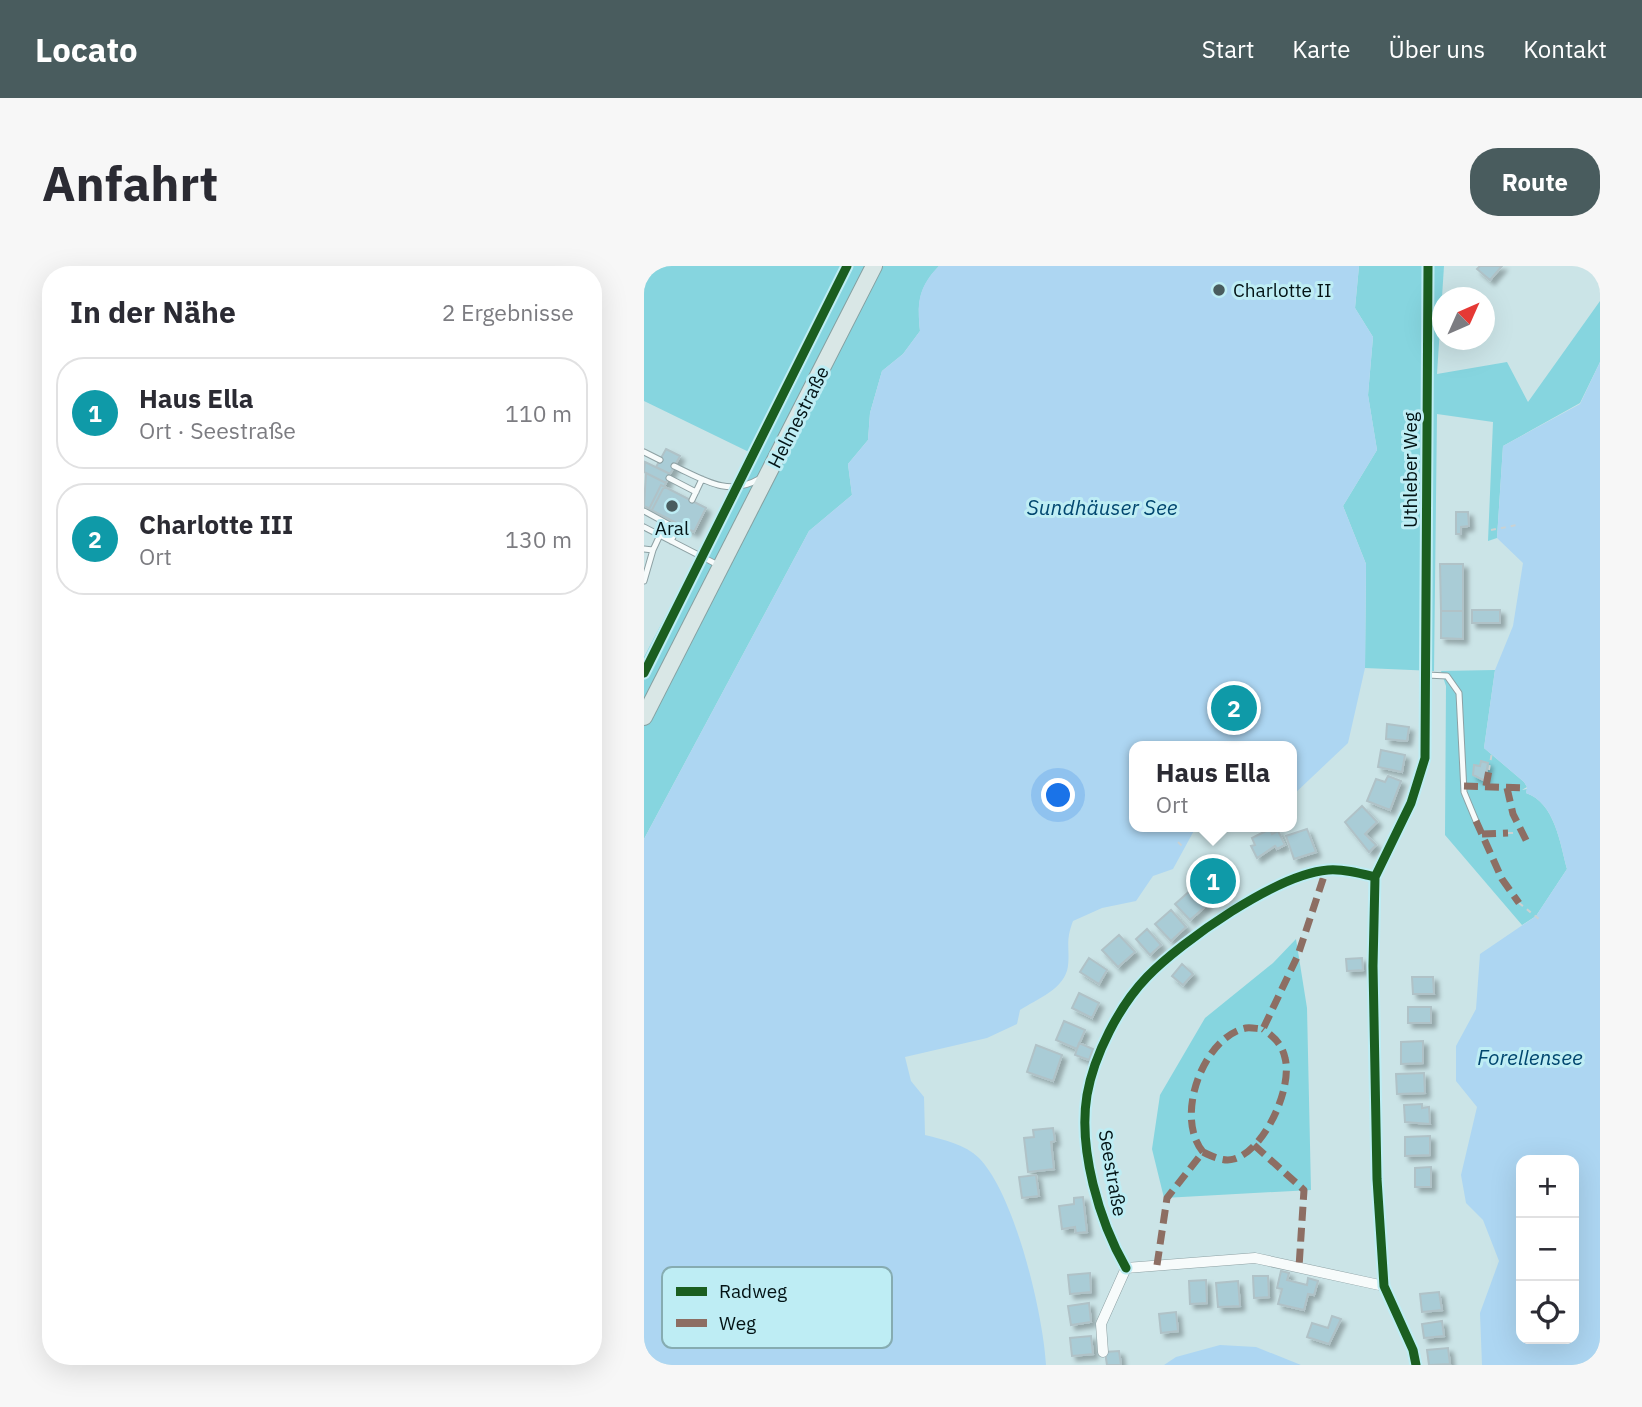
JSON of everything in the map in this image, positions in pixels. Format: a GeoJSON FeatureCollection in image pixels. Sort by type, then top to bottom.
{"type":"FeatureCollection","features":[{"type":"Feature","properties":{"kind":"main road","name":"Helmestraße"},"geometry":{"type":"LineString","coordinates":[[644,717],[723,567],[874,266]]}},
{"type":"Feature","properties":{"kind":"street","name":"Uthleber Weg"},"geometry":{"type":"LineString","coordinates":[[1427,675],[1428,266]]}},
{"type":"Feature","properties":{"kind":"street"},"geometry":{"type":"LineString","coordinates":[[1416,1365],[1413,1350],[1384,1286],[1377,1166],[1373,966],[1375,877],[1411,803],[1425,758],[1427,675]]}},
{"type":"Feature","properties":{"kind":"street","name":"Seestraße"},"geometry":{"type":"LineString","coordinates":[[1126,1268],[1108,1237],[1086,1142],[1087,1095],[1104,1039],[1146,978],[1200,934],[1243,904],[1296,879],[1326,870],[1352,871],[1375,877]]}},
{"type":"Feature","properties":{"kind":"street"},"geometry":{"type":"LineString","coordinates":[[1103,1352],[1101,1324],[1126,1268],[1255,1258],[1384,1286]]}},
{"type":"Feature","properties":{"kind":"lane"},"geometry":{"type":"LineString","coordinates":[[644,452],[660,460]]}},
{"type":"Feature","properties":{"kind":"lane"},"geometry":{"type":"LineString","coordinates":[[674,466],[721,488],[738,488],[770,471]]}},
{"type":"Feature","properties":{"kind":"lane"},"geometry":{"type":"LineString","coordinates":[[669,478],[696,492]]}},
{"type":"Feature","properties":{"kind":"lane"},"geometry":{"type":"LineString","coordinates":[[692,500],[702,479]]}},
{"type":"Feature","properties":{"kind":"lane"},"geometry":{"type":"LineString","coordinates":[[644,512],[678,527],[671,541]]}},
{"type":"Feature","properties":{"kind":"lane"},"geometry":{"type":"LineString","coordinates":[[644,527],[723,567]]}},
{"type":"Feature","properties":{"kind":"lane"},"geometry":{"type":"LineString","coordinates":[[644,580],[660,535]]}},
{"type":"Feature","properties":{"kind":"lane"},"geometry":{"type":"LineString","coordinates":[[644,549],[653,550]]}},
{"type":"Feature","properties":{"kind":"lane"},"geometry":{"type":"LineString","coordinates":[[1427,675],[1447,676],[1460,693],[1464,792],[1476,821]]}},
{"type":"Feature","properties":{"kind":"path"},"geometry":{"type":"LineString","coordinates":[[1491,530],[1517,525]]}},
{"type":"Feature","properties":{"kind":"path"},"geometry":{"type":"LineString","coordinates":[[1489,770],[1492,752]]}},
{"type":"Feature","properties":{"kind":"path"},"geometry":{"type":"LineString","coordinates":[[1508,833],[1513,833]]}},
{"type":"Feature","properties":{"kind":"path"},"geometry":{"type":"LineString","coordinates":[[1178,842],[1184,848]]}},
{"type":"Feature","properties":{"kind":"path"},"geometry":{"type":"LineString","coordinates":[[1519,903],[1537,918]]}},
{"type":"Feature","properties":{"kind":"shaded area"},"geometry":{"type":"Polygon","coordinates":[[[644,266],[939,266],[923,288],[919,312],[920,331],[903,354],[882,371],[870,413],[868,440],[848,464],[852,495],[809,531],[644,839],[644,657],[751,453],[644,401],[644,266]]]}},
{"type":"Feature","properties":{"kind":"shaded area"},"geometry":{"type":"Polygon","coordinates":[[[1359,266],[1444,266],[1443,287],[1432,287],[1432,350],[1439,350],[1437,374],[1507,362],[1528,402],[1600,301],[1600,362],[1580,403],[1503,446],[1497,538],[1488,541],[1493,422],[1437,414],[1434,671],[1365,668],[1366,564],[1343,506],[1377,450],[1368,395],[1373,337],[1355,308],[1359,266]]]}},
{"type":"Feature","properties":{"kind":"shaded area"},"geometry":{"type":"Polygon","coordinates":[[[1495,670],[1484,748],[1524,782],[1527,787],[1522,790],[1527,789],[1526,793],[1544,805],[1559,836],[1567,869],[1536,916],[1522,925],[1445,835],[1446,686],[1441,671],[1495,670]]]}},
{"type":"Feature","properties":{"kind":"shaded area"},"geometry":{"type":"Polygon","coordinates":[[[1296,939],[1307,1008],[1311,1190],[1164,1198],[1152,1149],[1160,1095],[1205,1018],[1273,963],[1296,939]]]}},
{"type":"Feature","properties":{"kind":"water","name":"Sundhäuser See"},"geometry":{"type":"Polygon","coordinates":[[[939,266],[1359,266],[1355,308],[1373,337],[1368,395],[1377,450],[1343,506],[1366,564],[1365,668],[1348,743],[1297,791],[1297,741],[1129,741],[1129,832],[1193,832],[1173,869],[1153,876],[1136,901],[1102,908],[1073,921],[1069,934],[1066,974],[1056,987],[1020,1010],[1017,1024],[987,1038],[905,1057],[911,1081],[924,1097],[925,1135],[954,1143],[973,1153],[992,1175],[1004,1199],[1033,1286],[1046,1365],[644,1365],[644,839],[809,531],[852,495],[848,464],[868,440],[870,413],[882,371],[903,354],[920,331],[921,296],[939,266]]]}},
{"type":"Feature","properties":{"kind":"water","name":"Forellensee"},"geometry":{"type":"Polygon","coordinates":[[[1600,362],[1600,1365],[1482,1365],[1480,1313],[1499,1261],[1483,1220],[1466,1203],[1461,1175],[1477,1107],[1456,1081],[1456,1046],[1476,1009],[1480,954],[1536,916],[1567,869],[1559,836],[1544,805],[1526,793],[1524,782],[1484,748],[1495,670],[1513,626],[1523,563],[1497,538],[1503,446],[1580,404],[1600,362]]]}},
{"type":"Feature","properties":{"kind":"water"},"geometry":{"type":"Polygon","coordinates":[[[1220,1345],[1256,1347],[1301,1365],[1164,1365],[1176,1357],[1220,1345]]]}},
{"type":"Feature","properties":{"kind":"building"},"geometry":{"type":"Polygon","coordinates":[[[1480,266],[1502,266],[1490,280],[1477,269],[1480,266]]]}},
{"type":"Feature","properties":{"kind":"building"},"geometry":{"type":"Polygon","coordinates":[[[666,449],[680,456],[670,474],[656,467],[666,449]]]}},
{"type":"Feature","properties":{"kind":"building"},"geometry":{"type":"Polygon","coordinates":[[[645,462],[670,474],[666,483],[644,472],[645,462]]]}},
{"type":"Feature","properties":{"kind":"building"},"geometry":{"type":"Polygon","coordinates":[[[646,473],[666,483],[652,510],[644,506],[646,473]]]}},
{"type":"Feature","properties":{"kind":"building"},"geometry":{"type":"Polygon","coordinates":[[[661,485],[706,508],[694,532],[649,509],[661,485]]]}},
{"type":"Feature","properties":{"kind":"building"},"geometry":{"type":"Polygon","coordinates":[[[1456,512],[1468,512],[1469,526],[1461,527],[1461,534],[1456,534],[1456,512]]]}},
{"type":"Feature","properties":{"kind":"building"},"geometry":{"type":"Polygon","coordinates":[[[1440,564],[1463,564],[1463,611],[1441,611],[1440,564]]]}},
{"type":"Feature","properties":{"kind":"building"},"geometry":{"type":"Polygon","coordinates":[[[1472,610],[1500,610],[1500,623],[1472,623],[1472,610]]]}},
{"type":"Feature","properties":{"kind":"building"},"geometry":{"type":"Polygon","coordinates":[[[1441,611],[1463,611],[1463,639],[1441,638],[1441,611]]]}},
{"type":"Feature","properties":{"kind":"building"},"geometry":{"type":"Polygon","coordinates":[[[1387,724],[1409,727],[1407,741],[1386,739],[1387,724]]]}},
{"type":"Feature","properties":{"kind":"building"},"geometry":{"type":"Polygon","coordinates":[[[1381,750],[1405,755],[1402,772],[1378,767],[1381,750]]]}},
{"type":"Feature","properties":{"kind":"building"},"geometry":{"type":"Polygon","coordinates":[[[1481,761],[1488,763],[1485,781],[1473,775],[1474,765],[1480,766],[1481,761]]]}},
{"type":"Feature","properties":{"kind":"building"},"geometry":{"type":"Polygon","coordinates":[[[1388,776],[1401,781],[1390,810],[1367,801],[1376,779],[1385,782],[1388,776]]]}},
{"type":"Feature","properties":{"kind":"building"},"geometry":{"type":"Polygon","coordinates":[[[1362,806],[1377,822],[1365,834],[1376,845],[1369,852],[1345,822],[1362,806]]]}},
{"type":"Feature","properties":{"kind":"building"},"geometry":{"type":"Polygon","coordinates":[[[1307,829],[1316,852],[1294,859],[1286,836],[1307,829]]]}},
{"type":"Feature","properties":{"kind":"building"},"geometry":{"type":"Polygon","coordinates":[[[1264,832],[1278,832],[1285,845],[1277,849],[1275,846],[1257,858],[1251,846],[1255,845],[1252,838],[1264,832]]]}},
{"type":"Feature","properties":{"kind":"building"},"geometry":{"type":"Polygon","coordinates":[[[1214,866],[1228,882],[1213,896],[1198,880],[1214,866]]]}},
{"type":"Feature","properties":{"kind":"building"},"geometry":{"type":"Polygon","coordinates":[[[1192,889],[1207,905],[1190,920],[1175,904],[1192,889]]]}},
{"type":"Feature","properties":{"kind":"building"},"geometry":{"type":"Polygon","coordinates":[[[1171,910],[1186,927],[1171,941],[1155,924],[1171,910]]]}},
{"type":"Feature","properties":{"kind":"building"},"geometry":{"type":"Polygon","coordinates":[[[1147,929],[1161,945],[1150,955],[1136,939],[1147,929]]]}},
{"type":"Feature","properties":{"kind":"building"},"geometry":{"type":"Polygon","coordinates":[[[1119,935],[1135,952],[1118,967],[1102,950],[1119,935]]]}},
{"type":"Feature","properties":{"kind":"building"},"geometry":{"type":"Polygon","coordinates":[[[1089,958],[1107,970],[1099,984],[1080,972],[1089,958]]]}},
{"type":"Feature","properties":{"kind":"building"},"geometry":{"type":"Polygon","coordinates":[[[1362,958],[1363,970],[1347,971],[1346,959],[1362,958]]]}},
{"type":"Feature","properties":{"kind":"building"},"geometry":{"type":"Polygon","coordinates":[[[1182,964],[1193,974],[1183,985],[1172,976],[1182,964]]]}},
{"type":"Feature","properties":{"kind":"building"},"geometry":{"type":"Polygon","coordinates":[[[1412,977],[1433,977],[1434,994],[1413,994],[1412,977]]]}},
{"type":"Feature","properties":{"kind":"building"},"geometry":{"type":"Polygon","coordinates":[[[1079,993],[1099,1003],[1092,1018],[1072,1008],[1079,993]]]}},
{"type":"Feature","properties":{"kind":"building"},"geometry":{"type":"Polygon","coordinates":[[[1408,1007],[1431,1007],[1431,1023],[1408,1023],[1408,1007]]]}},
{"type":"Feature","properties":{"kind":"building"},"geometry":{"type":"Polygon","coordinates":[[[1064,1021],[1085,1030],[1077,1049],[1056,1040],[1064,1021]]]}},
{"type":"Feature","properties":{"kind":"building"},"geometry":{"type":"Polygon","coordinates":[[[1423,1041],[1423,1063],[1401,1064],[1401,1042],[1423,1041]]]}},
{"type":"Feature","properties":{"kind":"building"},"geometry":{"type":"Polygon","coordinates":[[[1079,1043],[1093,1049],[1089,1060],[1075,1055],[1079,1043]]]}},
{"type":"Feature","properties":{"kind":"building"},"geometry":{"type":"Polygon","coordinates":[[[1036,1045],[1062,1055],[1053,1081],[1027,1072],[1036,1045]]]}},
{"type":"Feature","properties":{"kind":"building"},"geometry":{"type":"Polygon","coordinates":[[[1424,1073],[1425,1093],[1397,1094],[1396,1074],[1424,1073]]]}},
{"type":"Feature","properties":{"kind":"building"},"geometry":{"type":"Polygon","coordinates":[[[1422,1104],[1422,1108],[1429,1107],[1430,1124],[1405,1122],[1404,1105],[1422,1104]]]}},
{"type":"Feature","properties":{"kind":"building"},"geometry":{"type":"Polygon","coordinates":[[[1053,1128],[1055,1141],[1051,1142],[1054,1169],[1028,1172],[1024,1138],[1034,1137],[1033,1130],[1053,1128]]]}},
{"type":"Feature","properties":{"kind":"building"},"geometry":{"type":"Polygon","coordinates":[[[1430,1136],[1430,1155],[1405,1156],[1405,1137],[1430,1136]]]}},
{"type":"Feature","properties":{"kind":"building"},"geometry":{"type":"Polygon","coordinates":[[[1431,1167],[1431,1187],[1415,1187],[1415,1168],[1431,1167]]]}},
{"type":"Feature","properties":{"kind":"building"},"geometry":{"type":"Polygon","coordinates":[[[1036,1175],[1039,1196],[1022,1198],[1019,1177],[1036,1175]]]}},
{"type":"Feature","properties":{"kind":"building"},"geometry":{"type":"Polygon","coordinates":[[[1083,1197],[1087,1232],[1076,1233],[1075,1227],[1062,1229],[1059,1206],[1074,1204],[1074,1198],[1083,1197]]]}},
{"type":"Feature","properties":{"kind":"building"},"geometry":{"type":"Polygon","coordinates":[[[1281,1271],[1289,1273],[1287,1280],[1307,1285],[1308,1278],[1318,1281],[1314,1295],[1308,1294],[1304,1310],[1278,1304],[1282,1289],[1277,1288],[1281,1271]]]}},
{"type":"Feature","properties":{"kind":"building"},"geometry":{"type":"Polygon","coordinates":[[[1090,1273],[1091,1292],[1070,1294],[1068,1275],[1090,1273]]]}},
{"type":"Feature","properties":{"kind":"building"},"geometry":{"type":"Polygon","coordinates":[[[1253,1276],[1268,1276],[1269,1297],[1254,1298],[1253,1276]]]}},
{"type":"Feature","properties":{"kind":"building"},"geometry":{"type":"Polygon","coordinates":[[[1206,1280],[1207,1303],[1190,1304],[1189,1281],[1206,1280]]]}},
{"type":"Feature","properties":{"kind":"building"},"geometry":{"type":"Polygon","coordinates":[[[1238,1281],[1240,1306],[1218,1307],[1216,1283],[1238,1281]]]}},
{"type":"Feature","properties":{"kind":"building"},"geometry":{"type":"Polygon","coordinates":[[[1439,1292],[1442,1310],[1422,1312],[1420,1294],[1439,1292]]]}},
{"type":"Feature","properties":{"kind":"building"},"geometry":{"type":"Polygon","coordinates":[[[1089,1303],[1091,1322],[1071,1325],[1068,1306],[1089,1303]]]}},
{"type":"Feature","properties":{"kind":"building"},"geometry":{"type":"Polygon","coordinates":[[[1176,1312],[1178,1331],[1161,1333],[1159,1314],[1176,1312]]]}},
{"type":"Feature","properties":{"kind":"building"},"geometry":{"type":"Polygon","coordinates":[[[1332,1316],[1341,1319],[1329,1344],[1307,1337],[1312,1323],[1328,1328],[1332,1316]]]}},
{"type":"Feature","properties":{"kind":"building"},"geometry":{"type":"Polygon","coordinates":[[[1442,1321],[1444,1336],[1424,1338],[1422,1324],[1442,1321]]]}},
{"type":"Feature","properties":{"kind":"building"},"geometry":{"type":"Polygon","coordinates":[[[1091,1336],[1093,1354],[1072,1356],[1070,1338],[1091,1336]]]}},
{"type":"Feature","properties":{"kind":"building"},"geometry":{"type":"Polygon","coordinates":[[[1448,1348],[1450,1364],[1429,1365],[1427,1350],[1448,1348]]]}},
{"type":"Feature","properties":{"kind":"building"},"geometry":{"type":"Polygon","coordinates":[[[1119,1351],[1121,1365],[1107,1365],[1105,1352],[1119,1351]]]}},
{"type":"Feature","properties":{"kind":"marked path"},"geometry":{"type":"LineString","coordinates":[[1486,786],[1489,770]]}},
{"type":"Feature","properties":{"kind":"marked path"},"geometry":{"type":"LineString","coordinates":[[1464,786],[1526,788]]}},
{"type":"Feature","properties":{"kind":"marked path"},"geometry":{"type":"LineString","coordinates":[[1507,788],[1513,814],[1528,844]]}},
{"type":"Feature","properties":{"kind":"marked path"},"geometry":{"type":"LineString","coordinates":[[1476,821],[1502,879],[1519,903]]}},
{"type":"Feature","properties":{"kind":"marked path"},"geometry":{"type":"LineString","coordinates":[[1482,834],[1508,833]]}},
{"type":"Feature","properties":{"kind":"marked path"},"geometry":{"type":"LineString","coordinates":[[1157,1265],[1167,1198],[1203,1152],[1195,1137],[1191,1119],[1198,1080],[1217,1046],[1231,1034],[1246,1028],[1263,1029],[1298,955],[1326,870]]}},
{"type":"Feature","properties":{"kind":"marked path"},"geometry":{"type":"LineString","coordinates":[[1203,1152],[1226,1160],[1234,1159],[1256,1143],[1274,1116],[1285,1085],[1285,1058],[1277,1041],[1263,1029]]}},
{"type":"Feature","properties":{"kind":"marked path"},"geometry":{"type":"LineString","coordinates":[[1254,1145],[1304,1190],[1299,1267]]}},
{"type":"Feature","properties":{"kind":"cycle path"},"geometry":{"type":"LineString","coordinates":[[644,673],[847,266]]}},
{"type":"Feature","properties":{"kind":"cycle path"},"geometry":{"type":"LineString","coordinates":[[1416,1365],[1413,1350],[1384,1286],[1377,1179],[1373,966],[1375,877],[1411,803],[1425,758],[1428,266]]}},
{"type":"Feature","properties":{"kind":"cycle path"},"geometry":{"type":"LineString","coordinates":[[1126,1268],[1099,1207],[1088,1161],[1085,1116],[1095,1064],[1109,1032],[1127,1002],[1163,962],[1206,928],[1283,883],[1328,870],[1375,877]]}},
{"type":"Feature","properties":{"kind":"place","name":"Charlotte II"},"geometry":{"type":"Point","coordinates":[1219,290]}},
{"type":"Feature","properties":{"kind":"place","name":"Aral"},"geometry":{"type":"Point","coordinates":[672,506]}},
{"type":"Feature","properties":{"kind":"place","name":"Charlotte III"},"geometry":{"type":"Point","coordinates":[1234,708]}},
{"type":"Feature","properties":{"kind":"place","name":"Haus Ella"},"geometry":{"type":"Point","coordinates":[1213,881]}}]}
